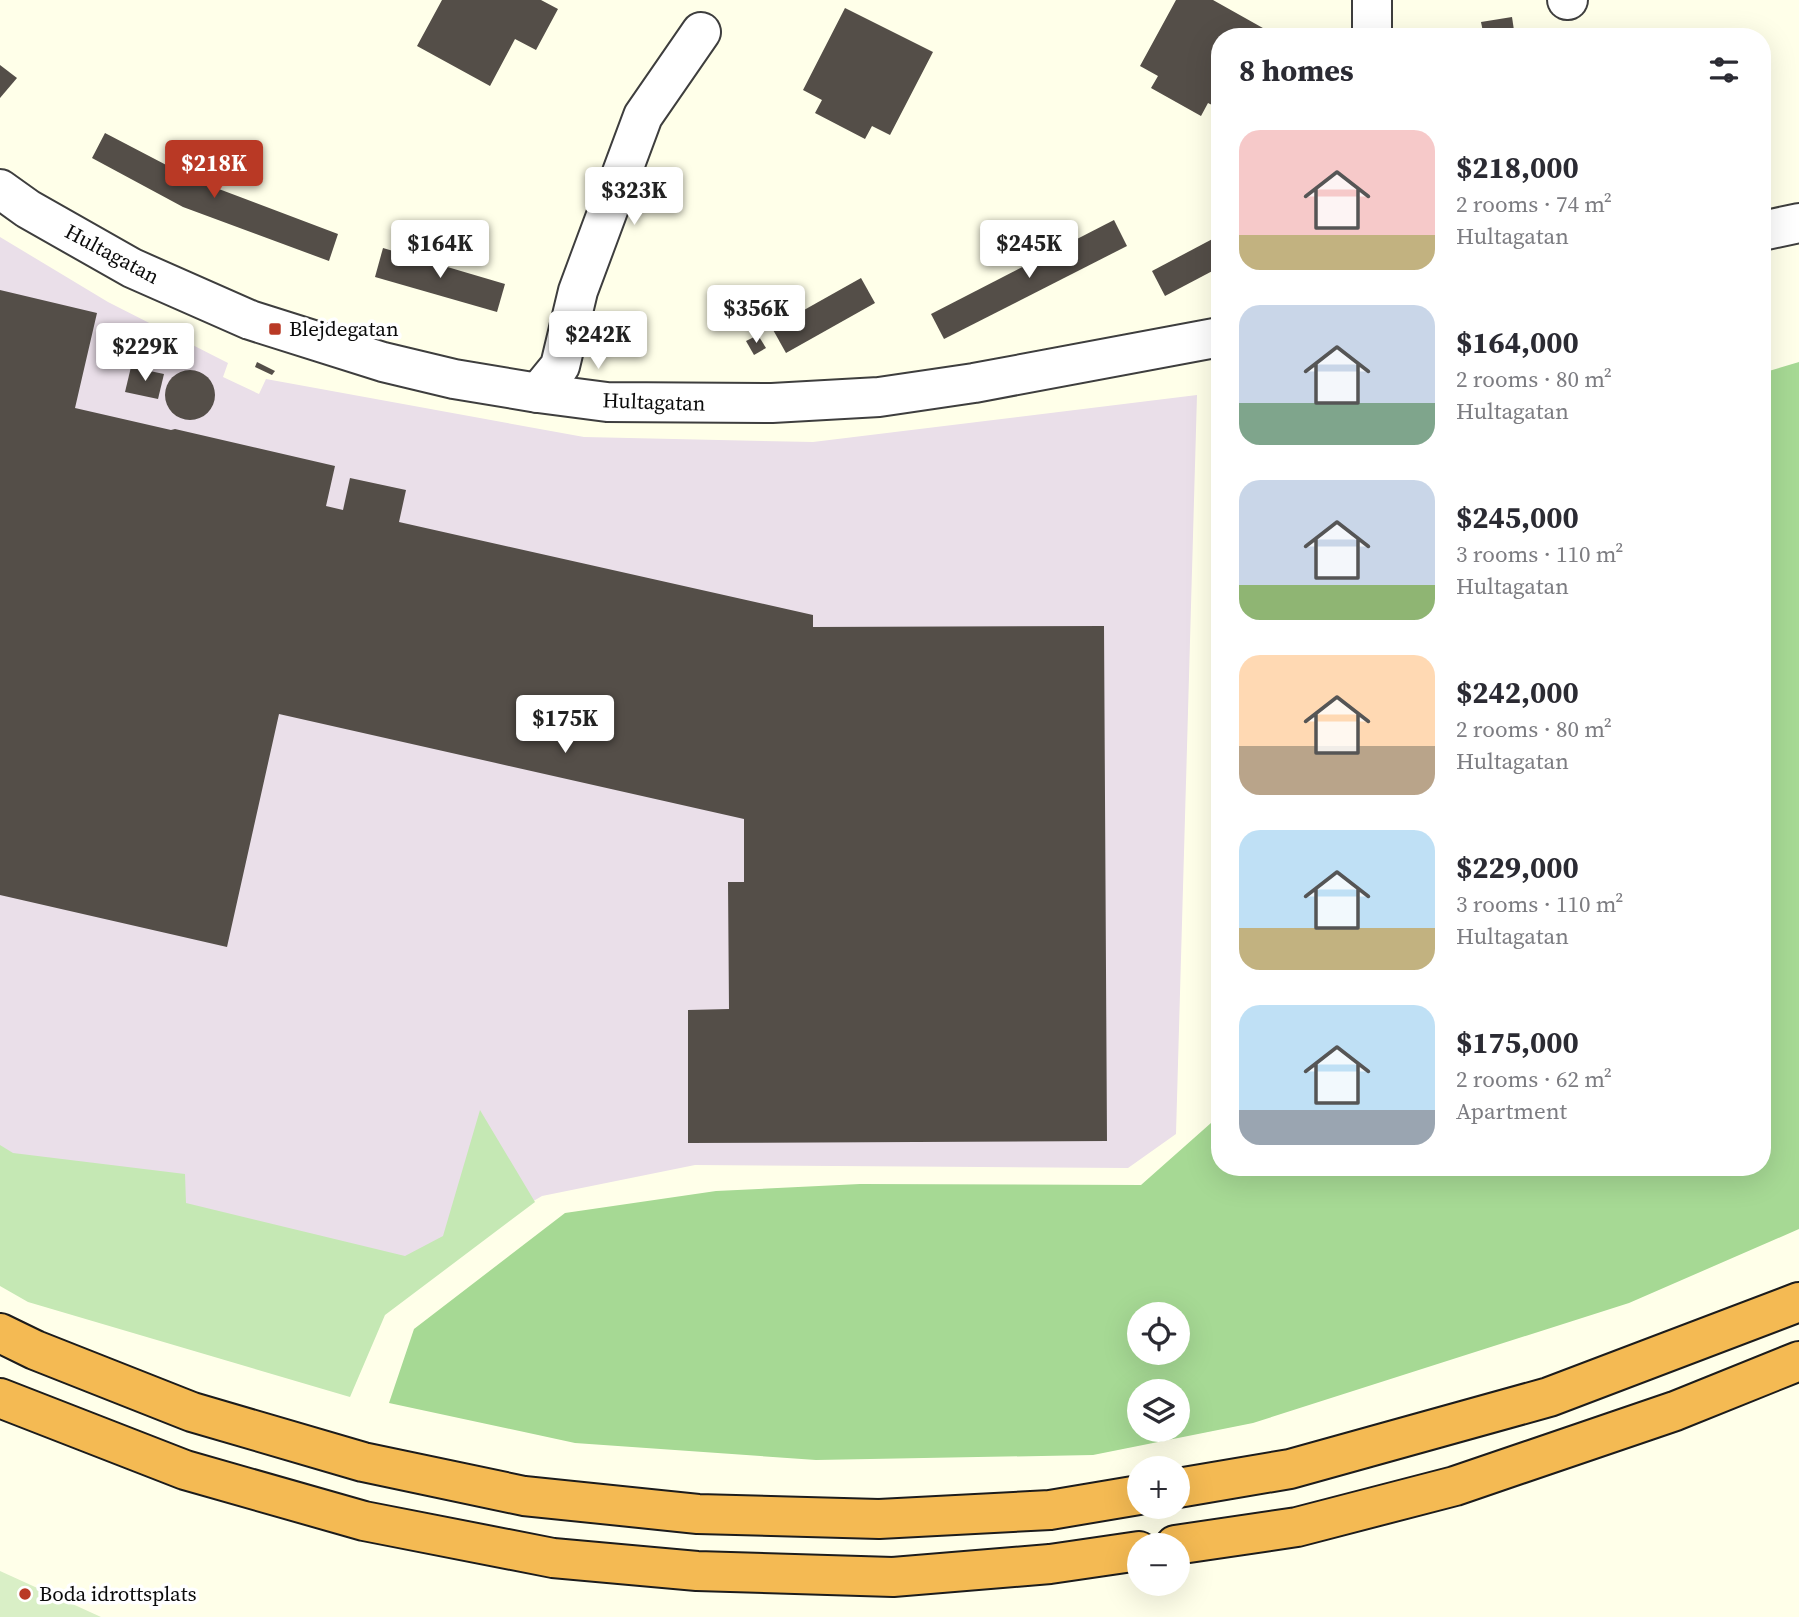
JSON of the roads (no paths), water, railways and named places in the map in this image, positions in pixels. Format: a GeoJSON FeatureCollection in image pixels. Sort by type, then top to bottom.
{"type":"FeatureCollection","features":[{"type":"Feature","properties":{"kind":"highway"},"geometry":{"type":"LineString","coordinates":[[1190,1486],[1290,1469],[1549,1397],[1799,1302]]}},
{"type":"Feature","properties":{"kind":"highway"},"geometry":{"type":"LineString","coordinates":[[0,1333],[35,1350],[192,1412],[363,1462],[524,1496],[698,1514],[879,1519],[1050,1510],[1127,1497]]}},
{"type":"Feature","properties":{"kind":"highway"},"geometry":{"type":"LineString","coordinates":[[1190,1543],[1297,1527],[1455,1486],[1675,1411],[1799,1361]]}},
{"type":"Feature","properties":{"kind":"highway"},"geometry":{"type":"LineString","coordinates":[[5,1400],[198,1474],[364,1521],[553,1558],[697,1571],[893,1577],[1050,1564],[1127,1553]]}},
{"type":"Feature","properties":{"kind":"street"},"geometry":{"type":"LineString","coordinates":[[1372,0],[1372,28]]}},
{"type":"Feature","properties":{"kind":"street"},"geometry":{"type":"LineString","coordinates":[[538,393],[560,366],[579,291],[643,116],[701,32]]}},
{"type":"Feature","properties":{"kind":"street","name":"Hultagatan"},"geometry":{"type":"LineString","coordinates":[[0,189],[28,209],[132,268],[250,320],[395,365],[454,379],[607,402],[772,403],[879,397],[974,383],[1211,339]]}},
{"type":"Feature","properties":{"kind":"street"},"geometry":{"type":"LineString","coordinates":[[1771,229],[1799,223]]}},
{"type":"Feature","properties":{"kind":"place","name":"Blejdegatan"},"geometry":{"type":"Point","coordinates":[275,329]}},
{"type":"Feature","properties":{"kind":"place","name":"Boda idrottsplats"},"geometry":{"type":"Point","coordinates":[25,1594]}}]}
